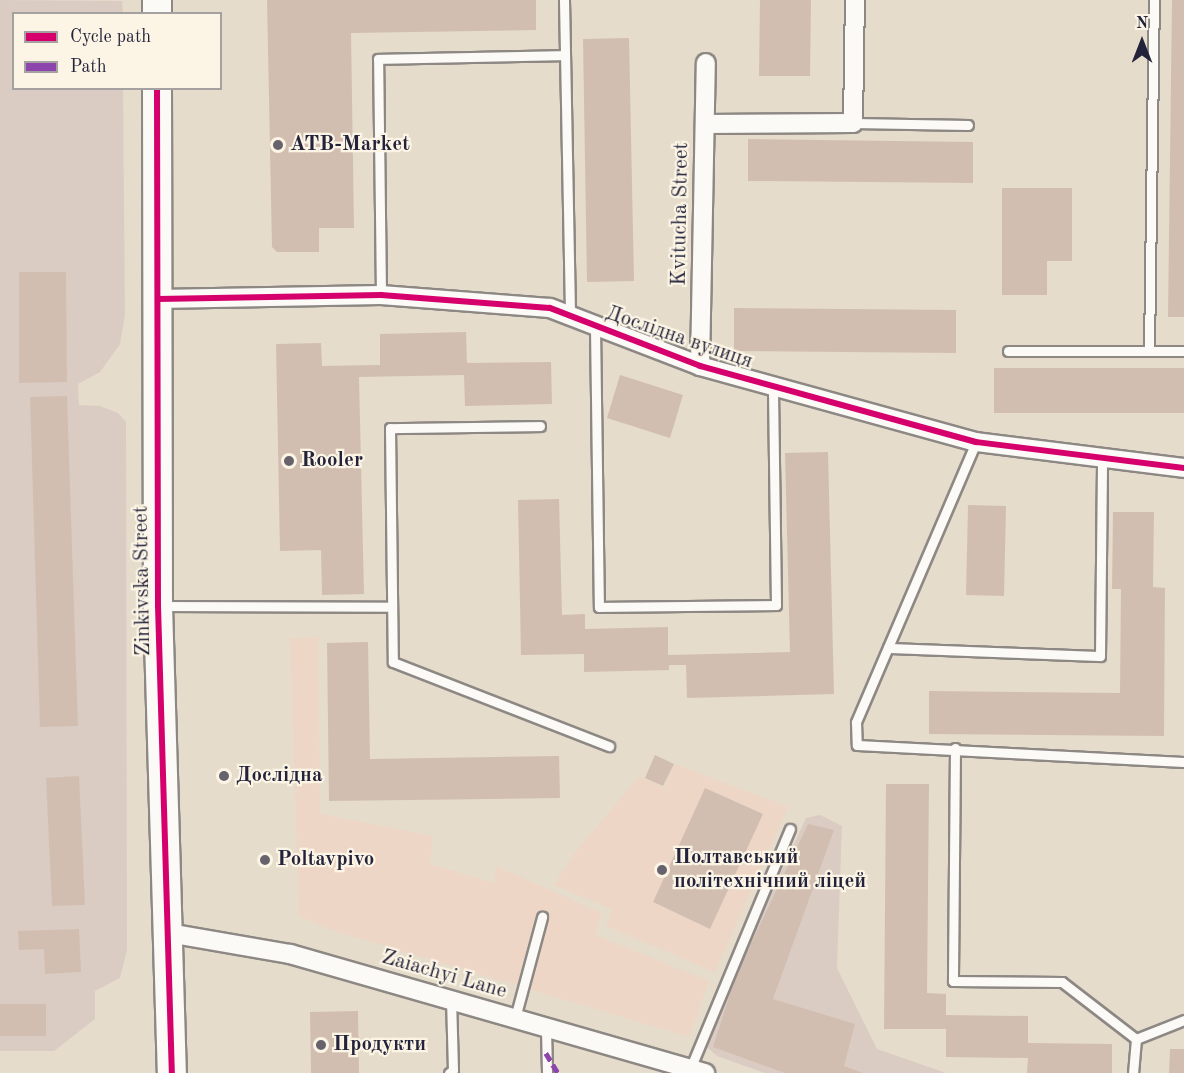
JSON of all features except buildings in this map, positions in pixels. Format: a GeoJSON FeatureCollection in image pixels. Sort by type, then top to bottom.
{"type":"FeatureCollection","features":[{"type":"Feature","properties":{"kind":"main road","name":"Zinkivska Street"},"geometry":{"type":"LineString","coordinates":[[157,90],[158,606],[172,1073]]}},
{"type":"Feature","properties":{"kind":"street"},"geometry":{"type":"LineString","coordinates":[[705,124],[853,123],[855,0]]}},
{"type":"Feature","properties":{"kind":"street","name":"Kvitucha Street"},"geometry":{"type":"LineString","coordinates":[[700,366],[706,63]]}},
{"type":"Feature","properties":{"kind":"street","name":"Дослідна вулиця"},"geometry":{"type":"LineString","coordinates":[[158,299],[381,294],[550,308],[700,366],[976,442],[1184,468]]}},
{"type":"Feature","properties":{"kind":"street","name":"Zaiachyi Lane"},"geometry":{"type":"LineString","coordinates":[[168,933],[290,954],[697,1071]]}},
{"type":"Feature","properties":{"kind":"lane"},"geometry":{"type":"LineString","coordinates":[[564,0],[570,317]]}},
{"type":"Feature","properties":{"kind":"lane"},"geometry":{"type":"LineString","coordinates":[[1149,351],[1155,0]]}},
{"type":"Feature","properties":{"kind":"lane"},"geometry":{"type":"LineString","coordinates":[[381,294],[378,59],[565,55]]}},
{"type":"Feature","properties":{"kind":"lane"},"geometry":{"type":"LineString","coordinates":[[853,123],[968,125]]}},
{"type":"Feature","properties":{"kind":"lane"},"geometry":{"type":"LineString","coordinates":[[595,327],[599,608],[776,605],[773,387]]}},
{"type":"Feature","properties":{"kind":"lane"},"geometry":{"type":"LineString","coordinates":[[1008,351],[1184,351]]}},
{"type":"Feature","properties":{"kind":"lane"},"geometry":{"type":"LineString","coordinates":[[540,426],[390,428],[393,662],[609,746]]}},
{"type":"Feature","properties":{"kind":"lane"},"geometry":{"type":"LineString","coordinates":[[976,442],[856,722],[857,745],[955,748],[1184,762]]}},
{"type":"Feature","properties":{"kind":"lane"},"geometry":{"type":"LineString","coordinates":[[888,648],[1100,657],[1102,458]]}},
{"type":"Feature","properties":{"kind":"lane"},"geometry":{"type":"LineString","coordinates":[[158,606],[392,607]]}},
{"type":"Feature","properties":{"kind":"lane"},"geometry":{"type":"LineString","coordinates":[[955,748],[953,981],[1062,982],[1136,1039]]}},
{"type":"Feature","properties":{"kind":"lane"},"geometry":{"type":"LineString","coordinates":[[697,1071],[790,829]]}},
{"type":"Feature","properties":{"kind":"lane"},"geometry":{"type":"LineString","coordinates":[[515,1018],[542,917]]}},
{"type":"Feature","properties":{"kind":"lane"},"geometry":{"type":"LineString","coordinates":[[449,1073],[453,1070],[451,1000]]}},
{"type":"Feature","properties":{"kind":"lane"},"geometry":{"type":"LineString","coordinates":[[1136,1039],[1184,1020]]}},
{"type":"Feature","properties":{"kind":"lane"},"geometry":{"type":"LineString","coordinates":[[546,1028],[547,1073]]}},
{"type":"Feature","properties":{"kind":"lane"},"geometry":{"type":"LineString","coordinates":[[1133,1073],[1136,1039]]}},
{"type":"Feature","properties":{"kind":"shaded area"},"geometry":{"type":"Polygon","coordinates":[[[0,0],[122,1],[123,12],[12,12],[12,90],[123,90],[125,315],[120,344],[100,372],[78,384],[79,405],[100,406],[118,413],[126,422],[127,950],[120,978],[95,991],[95,1019],[54,1051],[0,1051],[0,0]]]}},
{"type":"Feature","properties":{"kind":"shaded area"},"geometry":{"type":"Polygon","coordinates":[[[318,637],[320,814],[433,836],[430,864],[494,883],[496,866],[601,913],[595,935],[709,981],[689,1037],[332,930],[299,916],[290,638],[318,637]]]}},
{"type":"Feature","properties":{"kind":"shaded area","name":"Полтавський політехнічний ліцей"},"geometry":{"type":"Polygon","coordinates":[[[675,764],[788,807],[715,972],[606,926],[612,909],[554,885],[574,854],[639,776],[664,788],[675,764]]]}},
{"type":"Feature","properties":{"kind":"shaded area"},"geometry":{"type":"Polygon","coordinates":[[[820,815],[842,826],[837,968],[877,1049],[946,1073],[765,1073],[717,1056],[708,1048],[707,1041],[735,972],[806,818],[820,815]]]}},
{"type":"Feature","properties":{"kind":"marked path"},"geometry":{"type":"LineString","coordinates":[[546,1053],[558,1073]]}},
{"type":"Feature","properties":{"kind":"cycle path"},"geometry":{"type":"LineString","coordinates":[[157,90],[158,606],[172,1073]]}},
{"type":"Feature","properties":{"kind":"cycle path"},"geometry":{"type":"LineString","coordinates":[[158,299],[381,295],[550,308],[700,366],[976,442],[1184,468]]}},
{"type":"Feature","properties":{"kind":"place","name":"ATB-Market"},"geometry":{"type":"Point","coordinates":[278,145]}},
{"type":"Feature","properties":{"kind":"place","name":"Rooler"},"geometry":{"type":"Point","coordinates":[289,461]}},
{"type":"Feature","properties":{"kind":"place","name":"Дослідна"},"geometry":{"type":"Point","coordinates":[224,776]}},
{"type":"Feature","properties":{"kind":"place","name":"Poltavpivo"},"geometry":{"type":"Point","coordinates":[265,860]}},
{"type":"Feature","properties":{"kind":"place","name":"Полтавський політехнічний ліцей"},"geometry":{"type":"Point","coordinates":[662,870]}},
{"type":"Feature","properties":{"kind":"place","name":"Продукти"},"geometry":{"type":"Point","coordinates":[321,1045]}}]}
